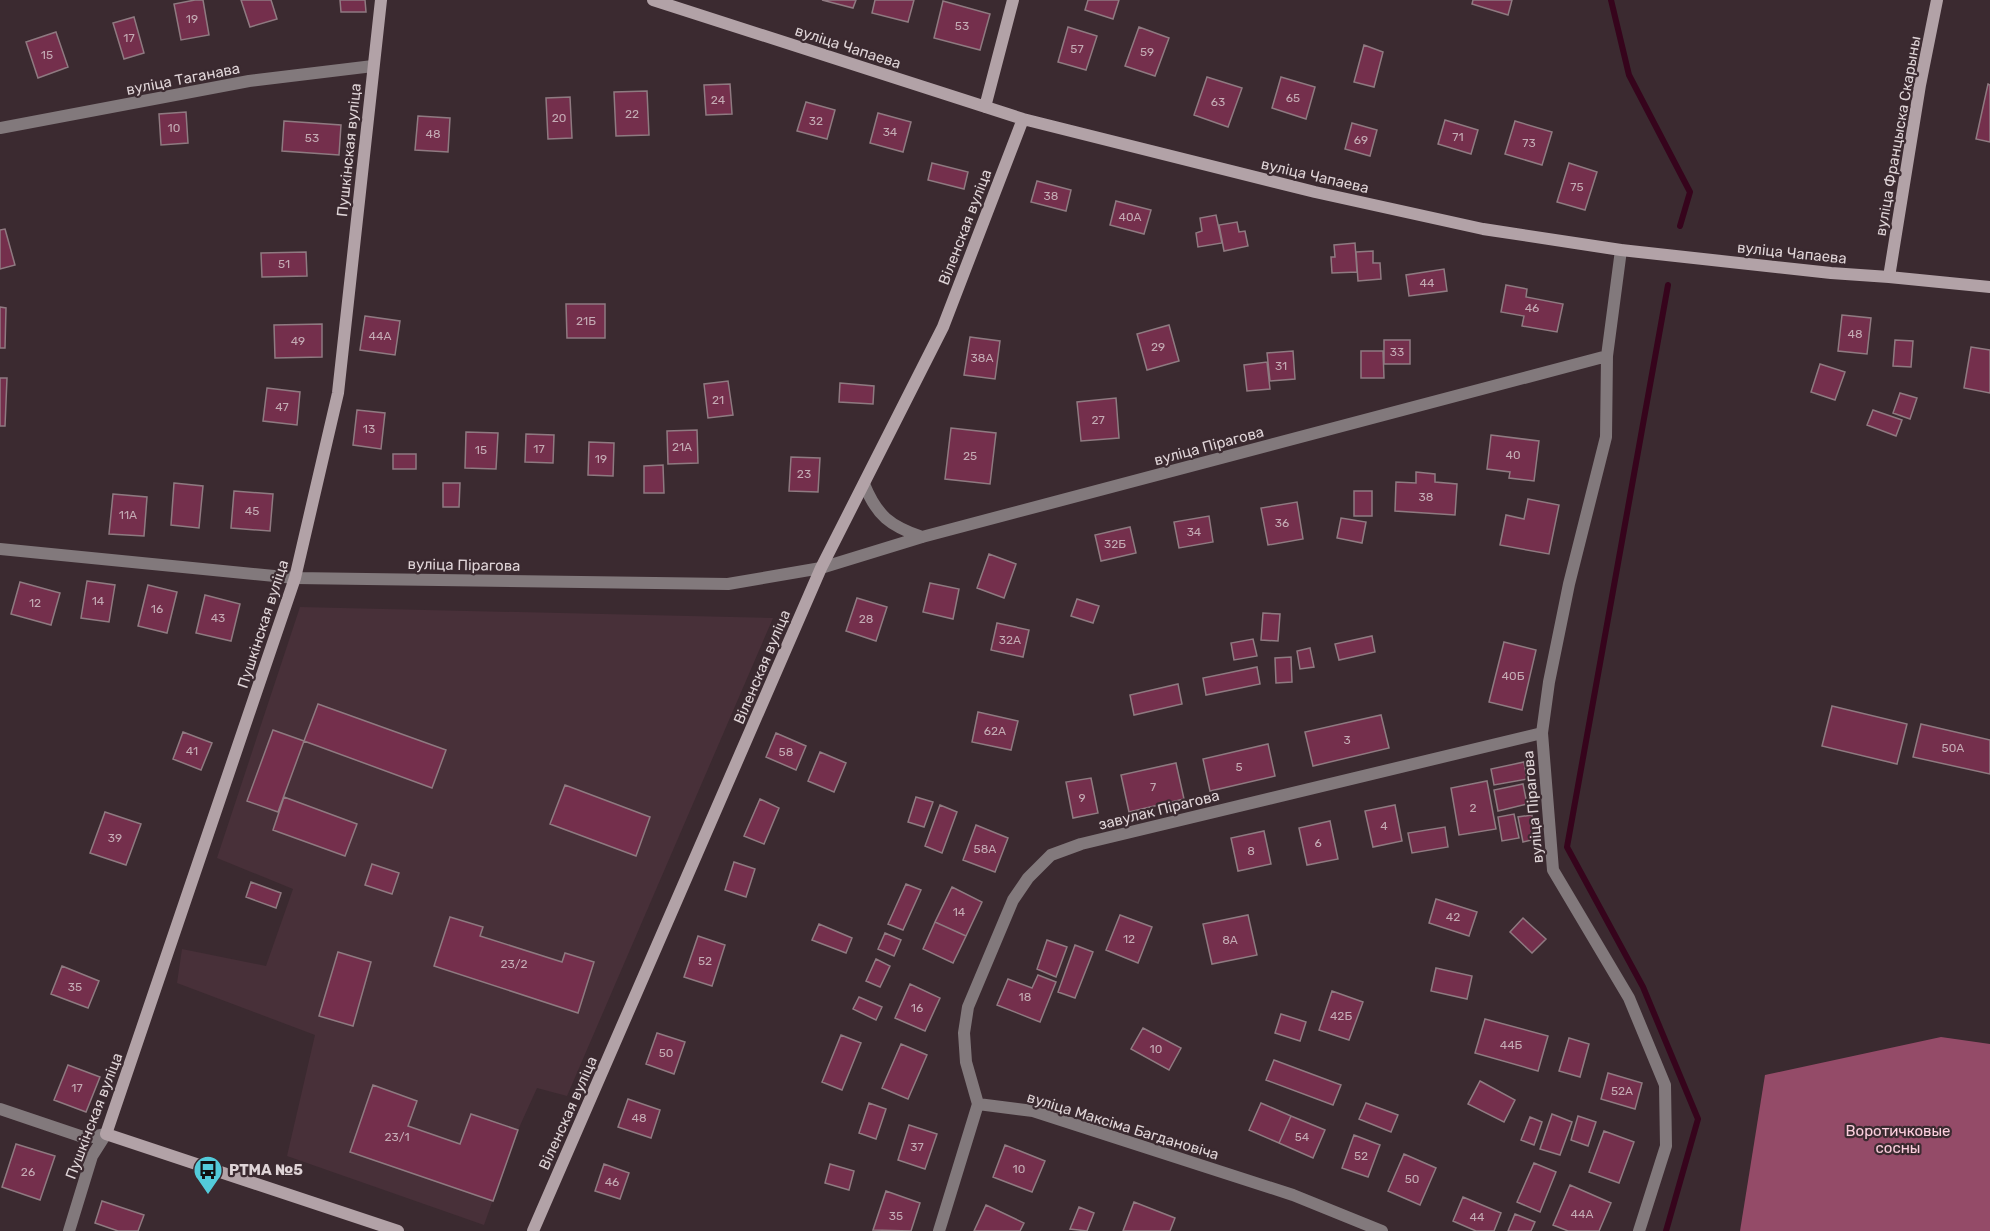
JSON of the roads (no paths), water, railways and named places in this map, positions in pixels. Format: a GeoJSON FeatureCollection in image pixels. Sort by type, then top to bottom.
{"type":"FeatureCollection","features":[{"type":"Feature","properties":{"kind":"street","name":"Пушкінская вуліца"},"geometry":{"type":"LineString","coordinates":[[69,1231],[92,1156],[106,1134],[295,578],[338,393],[381,0]]}},
{"type":"Feature","properties":{"kind":"street","name":"вуліца Чапаева"},"geometry":{"type":"LineString","coordinates":[[653,0],[1023,118],[1359,202],[1483,229],[1621,250],[1832,273],[1990,287]]}},
{"type":"Feature","properties":{"kind":"street"},"geometry":{"type":"LineString","coordinates":[[985,107],[1013,0]]}},
{"type":"Feature","properties":{"kind":"street","name":"вуліца Францыска Скарыны"},"geometry":{"type":"LineString","coordinates":[[1889,277],[1920,85],[1937,0]]}},
{"type":"Feature","properties":{"kind":"street","name":"вуліца Таганава"},"geometry":{"type":"LineString","coordinates":[[0,128],[249,81],[372,66]]}},
{"type":"Feature","properties":{"kind":"street","name":"Віленская вуліца"},"geometry":{"type":"LineString","coordinates":[[533,1231],[821,568],[943,327],[1023,118]]}},
{"type":"Feature","properties":{"kind":"street","name":"вуліца Пірагова"},"geometry":{"type":"LineString","coordinates":[[1621,250],[1607,356],[1606,437],[1569,584],[1549,682],[1542,733],[1553,870],[1629,998],[1665,1085],[1666,1146],[1639,1231]]}},
{"type":"Feature","properties":{"kind":"street","name":"вуліца Пірагова"},"geometry":{"type":"LineString","coordinates":[[0,549],[295,578],[728,584],[821,568],[922,537],[1607,356]]}},
{"type":"Feature","properties":{"kind":"street"},"geometry":{"type":"LineString","coordinates":[[864,484],[871,501],[883,516],[899,529],[922,537]]}},
{"type":"Feature","properties":{"kind":"street","name":"завулак Пірагова"},"geometry":{"type":"LineString","coordinates":[[978,1104],[966,1062],[964,1033],[968,1007],[1013,900],[1028,878],[1051,855],[1081,844],[1542,733]]}},
{"type":"Feature","properties":{"kind":"street"},"geometry":{"type":"LineString","coordinates":[[939,1231],[978,1104]]}},
{"type":"Feature","properties":{"kind":"street","name":"вуліца Максіма Багдановіча"},"geometry":{"type":"LineString","coordinates":[[978,1104],[1033,1111],[1293,1195],[1382,1231]]}},
{"type":"Feature","properties":{"kind":"street"},"geometry":{"type":"LineString","coordinates":[[0,1109],[86,1138],[106,1134],[398,1231]]}},
{"type":"Feature","properties":{"kind":"waterway"},"geometry":{"type":"LineString","coordinates":[[1611,0],[1629,75],[1690,192],[1680,226]]}},
{"type":"Feature","properties":{"kind":"waterway"},"geometry":{"type":"LineString","coordinates":[[1666,1231],[1698,1119],[1643,987],[1567,847],[1668,285]]}},
{"type":"Feature","properties":{"kind":"place","name":"РТМА №5"},"geometry":{"type":"Point","coordinates":[208,1196]}},
{"type":"Feature","properties":{"kind":"park label","name":"Воротичковые сосны"},"geometry":{"type":"Point","coordinates":[1898,1140]}}]}
